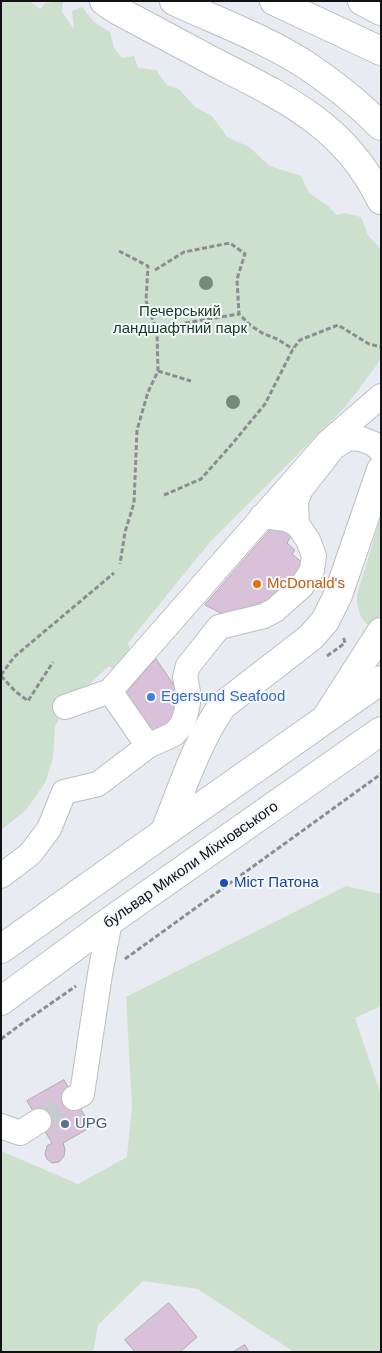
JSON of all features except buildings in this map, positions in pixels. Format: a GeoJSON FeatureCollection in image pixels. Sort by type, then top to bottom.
{"type":"FeatureCollection","features":[{"type":"Feature","properties":{"kind":"main road"},"geometry":{"type":"LineString","coordinates":[[104,1],[283,98],[314,118],[336,137],[360,163],[381,200]]}},
{"type":"Feature","properties":{"kind":"main road"},"geometry":{"type":"LineString","coordinates":[[174,1],[305,64],[340,89],[381,126]]}},
{"type":"Feature","properties":{"kind":"main road"},"geometry":{"type":"LineString","coordinates":[[274,1],[381,51]]}},
{"type":"Feature","properties":{"kind":"main road"},"geometry":{"type":"LineString","coordinates":[[362,1],[381,11]]}},
{"type":"Feature","properties":{"kind":"main road"},"geometry":{"type":"LineString","coordinates":[[165,831],[202,741],[222,706],[311,638],[325,621],[338,595],[381,470]]}},
{"type":"Feature","properties":{"kind":"main road"},"geometry":{"type":"LineString","coordinates":[[326,718],[381,632]]}},
{"type":"Feature","properties":{"kind":"main road"},"geometry":{"type":"LineString","coordinates":[[1,949],[165,831],[381,680]]}},
{"type":"Feature","properties":{"kind":"main road","name":"бульвар Миколи Міхновського"},"geometry":{"type":"LineString","coordinates":[[1,1001],[110,921],[381,731]]}},
{"type":"Feature","properties":{"kind":"lane"},"geometry":{"type":"LineString","coordinates":[[64,707],[110,691],[328,442],[381,396]]}},
{"type":"Feature","properties":{"kind":"lane"},"geometry":{"type":"LineString","coordinates":[[297,524],[296,502],[301,489],[332,448],[348,438],[361,439],[374,444],[381,451]]}},
{"type":"Feature","properties":{"kind":"lane"},"geometry":{"type":"LineString","coordinates":[[1,876],[30,854],[49,829],[64,792],[98,784],[148,746],[174,734],[182,725],[188,697],[185,676],[177,662],[179,650],[199,628],[204,624],[219,627],[264,616],[275,610],[302,586],[312,570],[314,556],[308,540],[297,524],[286,519],[262,516]]}},
{"type":"Feature","properties":{"kind":"lane"},"geometry":{"type":"LineString","coordinates":[[110,691],[148,746]]}},
{"type":"Feature","properties":{"kind":"lane"},"geometry":{"type":"LineString","coordinates":[[74,1098],[82,1094],[110,921]]}},
{"type":"Feature","properties":{"kind":"lane"},"geometry":{"type":"LineString","coordinates":[[1,1126],[20,1133],[39,1121]]}},
{"type":"Feature","properties":{"kind":"path"},"geometry":{"type":"LineString","coordinates":[[155,270],[184,252],[230,243],[245,254],[238,279],[239,314],[262,334],[277,339],[293,349]]}},
{"type":"Feature","properties":{"kind":"path"},"geometry":{"type":"LineString","coordinates":[[119,251],[148,266],[146,300],[157,331],[158,371],[148,392],[137,430],[134,503],[125,532],[120,564]]}},
{"type":"Feature","properties":{"kind":"path"},"geometry":{"type":"LineString","coordinates":[[185,323],[239,314]]}},
{"type":"Feature","properties":{"kind":"path"},"geometry":{"type":"LineString","coordinates":[[164,496],[201,479],[232,444],[266,404],[293,349],[300,340],[338,325],[369,344],[381,347]]}},
{"type":"Feature","properties":{"kind":"path"},"geometry":{"type":"LineString","coordinates":[[158,371],[191,381]]}},
{"type":"Feature","properties":{"kind":"path"},"geometry":{"type":"LineString","coordinates":[[53,662],[28,701],[15,691],[1,675],[14,657],[114,573]]}},
{"type":"Feature","properties":{"kind":"path"},"geometry":{"type":"LineString","coordinates":[[1,1039],[83,982],[123,960],[381,774]]}},
{"type":"Feature","properties":{"kind":"green space","name":"Печерський ландшафтний парк"},"geometry":{"type":"Polygon","coordinates":[[[1,1],[29,1],[40,9],[45,3],[63,1],[62,12],[74,29],[72,11],[82,7],[94,22],[110,32],[114,48],[122,58],[134,56],[138,68],[156,70],[167,85],[179,89],[195,107],[212,116],[227,137],[249,147],[270,166],[301,176],[309,193],[328,206],[337,215],[345,213],[361,217],[368,235],[381,249],[381,355],[379,362],[346,406],[210,542],[128,643],[131,653],[114,670],[109,666],[65,707],[55,727],[53,758],[45,783],[26,810],[1,830],[1,1]]]}},
{"type":"Feature","properties":{"kind":"green space"},"geometry":{"type":"Polygon","coordinates":[[[381,516],[381,614],[372,628],[360,614],[357,595],[381,516]]]}},
{"type":"Feature","properties":{"kind":"green space"},"geometry":{"type":"Polygon","coordinates":[[[346,886],[381,894],[381,1006],[355,1018],[381,1095],[381,1352],[294,1352],[198,1289],[143,1281],[98,1325],[93,1352],[1,1352],[1,1151],[78,1184],[127,1157],[132,1106],[126,997],[346,886]]]}},
{"type":"Feature","properties":{"kind":"tunnel"},"geometry":{"type":"LineString","coordinates":[[39,1121],[74,1098]]}},
{"type":"Feature","properties":{"kind":"place","name":"McDonald's"},"geometry":{"type":"Point","coordinates":[257,584]}},
{"type":"Feature","properties":{"kind":"place","name":"Egersund Seafood"},"geometry":{"type":"Point","coordinates":[151,697]}},
{"type":"Feature","properties":{"kind":"place","name":"Міст Патона"},"geometry":{"type":"Point","coordinates":[224,883]}},
{"type":"Feature","properties":{"kind":"place","name":"UPG"},"geometry":{"type":"Point","coordinates":[65,1124]}}]}
